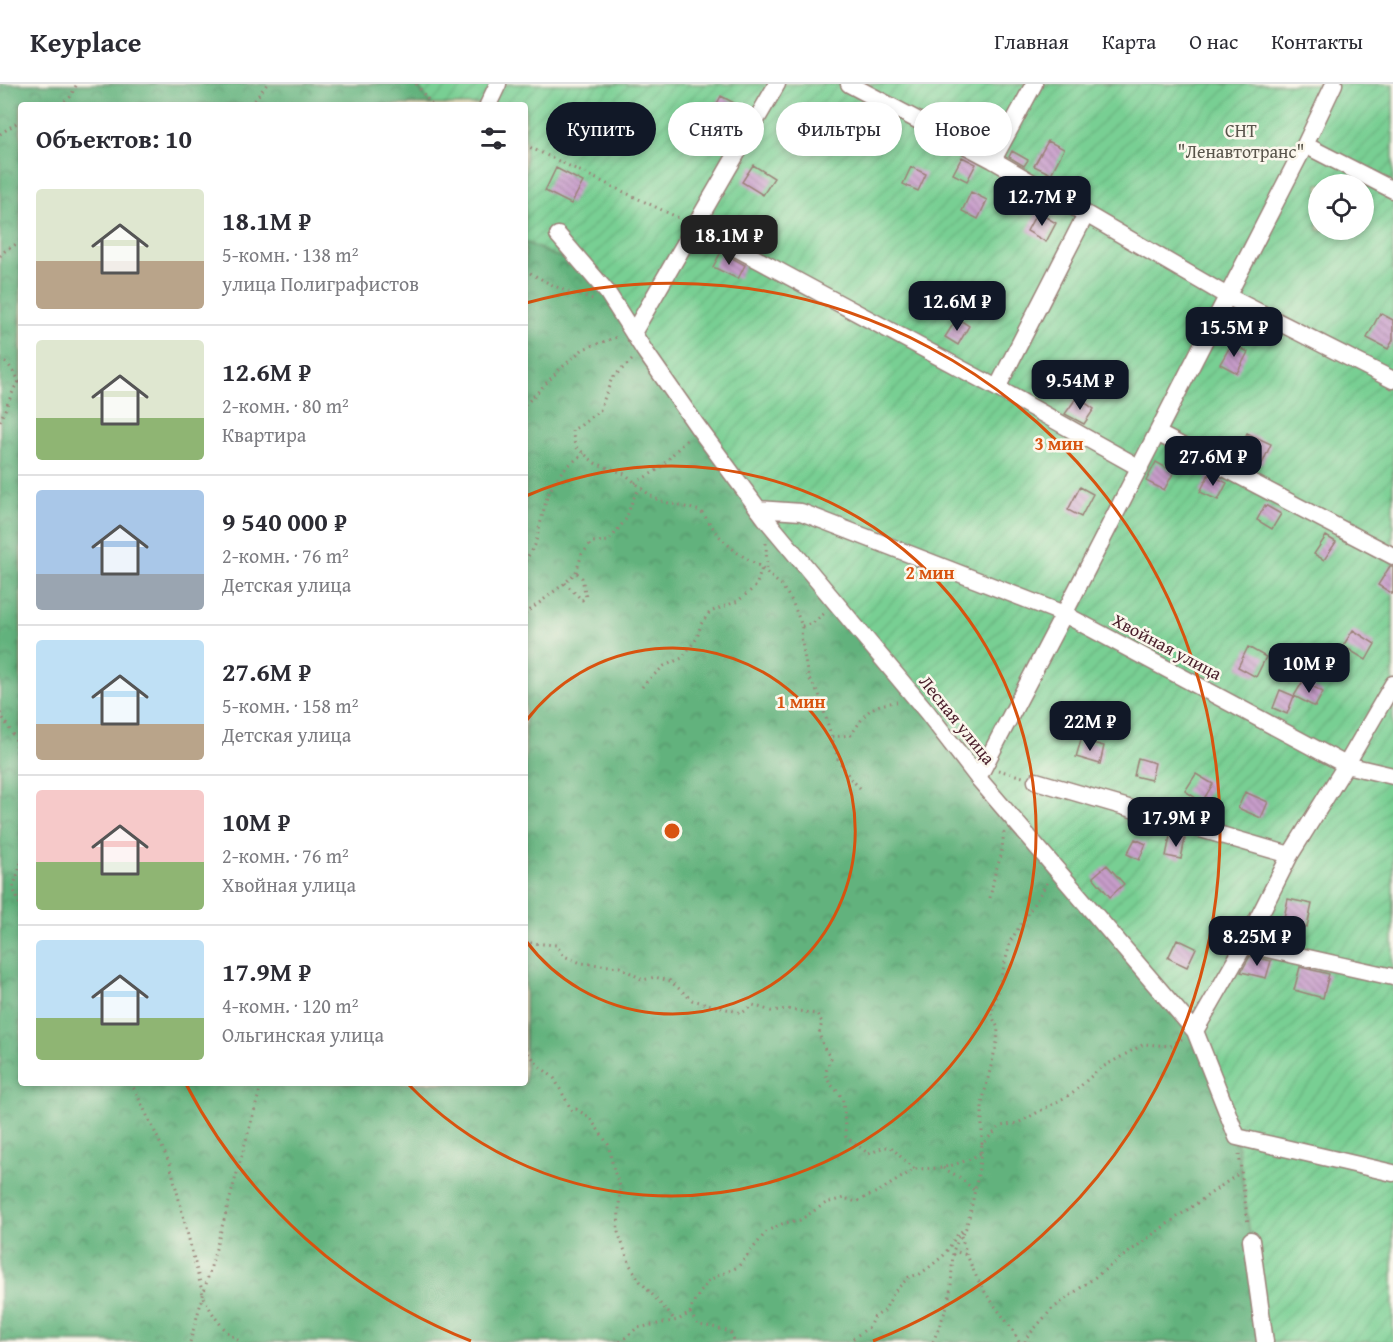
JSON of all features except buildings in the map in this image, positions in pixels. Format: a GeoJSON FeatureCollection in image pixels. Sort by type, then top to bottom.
{"type":"FeatureCollection","features":[{"type":"Feature","properties":{"kind":"street"},"geometry":{"type":"LineString","coordinates":[[489,102],[498,84]]}},
{"type":"Feature","properties":{"kind":"street"},"geometry":{"type":"LineString","coordinates":[[633,333],[777,84]]}},
{"type":"Feature","properties":{"kind":"street"},"geometry":{"type":"LineString","coordinates":[[849,84],[993,160],[1227,296],[1393,380]]}},
{"type":"Feature","properties":{"kind":"street"},"geometry":{"type":"LineString","coordinates":[[993,160],[1034,84]]}},
{"type":"Feature","properties":{"kind":"street"},"geometry":{"type":"LineString","coordinates":[[981,772],[1140,468],[1334,84]]}},
{"type":"Feature","properties":{"kind":"street"},"geometry":{"type":"LineString","coordinates":[[1305,145],[1393,190]]}},
{"type":"Feature","properties":{"kind":"street"},"geometry":{"type":"LineString","coordinates":[[997,388],[1086,214]]}},
{"type":"Feature","properties":{"kind":"street"},"geometry":{"type":"LineString","coordinates":[[695,226],[997,388],[1140,468]]}},
{"type":"Feature","properties":{"kind":"street","name":"Лесная улица"},"geometry":{"type":"LineString","coordinates":[[558,235],[613,302],[697,426],[758,509],[917,700],[981,772],[1008,813],[1195,1031],[1237,1137]]}},
{"type":"Feature","properties":{"kind":"street"},"geometry":{"type":"LineString","coordinates":[[1157,433],[1393,556]]}},
{"type":"Feature","properties":{"kind":"street","name":"Хвойная улица"},"geometry":{"type":"LineString","coordinates":[[758,509],[801,512],[1064,614],[1346,765],[1393,776]]}},
{"type":"Feature","properties":{"kind":"street"},"geometry":{"type":"LineString","coordinates":[[1195,1031],[1245,944],[1290,855],[1393,684]]}},
{"type":"Feature","properties":{"kind":"street"},"geometry":{"type":"LineString","coordinates":[[1036,781],[1290,855]]}},
{"type":"Feature","properties":{"kind":"street"},"geometry":{"type":"LineString","coordinates":[[1245,944],[1393,977]]}},
{"type":"Feature","properties":{"kind":"street"},"geometry":{"type":"LineString","coordinates":[[1237,1137],[1393,1173]]}},
{"type":"Feature","properties":{"kind":"street"},"geometry":{"type":"LineString","coordinates":[[1251,1240],[1265,1342]]}},
{"type":"Feature","properties":{"kind":"path"},"geometry":{"type":"LineString","coordinates":[[64,102],[70,97],[77,84]]}},
{"type":"Feature","properties":{"kind":"path"},"geometry":{"type":"LineString","coordinates":[[253,102],[267,84]]}},
{"type":"Feature","properties":{"kind":"path"},"geometry":{"type":"LineString","coordinates":[[416,84],[430,102]]}},
{"type":"Feature","properties":{"kind":"path"},"geometry":{"type":"LineString","coordinates":[[0,134],[18,122]]}},
{"type":"Feature","properties":{"kind":"path"},"geometry":{"type":"LineString","coordinates":[[528,146],[695,226]]}},
{"type":"Feature","properties":{"kind":"path"},"geometry":{"type":"LineString","coordinates":[[0,256],[18,243]]}},
{"type":"Feature","properties":{"kind":"path"},"geometry":{"type":"LineString","coordinates":[[528,272],[561,289],[585,298],[613,302]]}},
{"type":"Feature","properties":{"kind":"path"},"geometry":{"type":"LineString","coordinates":[[528,402],[583,349],[633,333]]}},
{"type":"Feature","properties":{"kind":"path"},"geometry":{"type":"LineString","coordinates":[[644,350],[612,378],[600,410],[572,430],[575,446],[596,463],[625,474],[652,497],[701,511],[719,536],[736,552],[762,568],[781,585],[792,601],[802,626],[801,637],[808,677],[819,694],[838,759],[850,778],[860,788]]}},
{"type":"Feature","properties":{"kind":"path"},"geometry":{"type":"LineString","coordinates":[[0,359],[8,364],[18,378]]}},
{"type":"Feature","properties":{"kind":"path"},"geometry":{"type":"LineString","coordinates":[[0,421],[18,383]]}},
{"type":"Feature","properties":{"kind":"path"},"geometry":{"type":"LineString","coordinates":[[635,483],[659,469],[697,426]]}},
{"type":"Feature","properties":{"kind":"path"},"geometry":{"type":"LineString","coordinates":[[528,556],[535,545],[547,497],[555,481],[563,470],[584,453]]}},
{"type":"Feature","properties":{"kind":"path"},"geometry":{"type":"LineString","coordinates":[[528,612],[576,572],[582,554],[592,542],[609,541],[619,530],[640,488]]}},
{"type":"Feature","properties":{"kind":"path"},"geometry":{"type":"LineString","coordinates":[[642,687],[664,666],[682,658],[697,638],[701,624],[710,612],[738,601],[756,586],[762,568]]}},
{"type":"Feature","properties":{"kind":"path"},"geometry":{"type":"LineString","coordinates":[[565,583],[582,600],[586,597],[582,578],[576,572]]}},
{"type":"Feature","properties":{"kind":"path"},"geometry":{"type":"LineString","coordinates":[[802,626],[839,607]]}},
{"type":"Feature","properties":{"kind":"path"},"geometry":{"type":"LineString","coordinates":[[832,737],[851,735],[874,706],[917,700]]}},
{"type":"Feature","properties":{"kind":"path"},"geometry":{"type":"LineString","coordinates":[[0,714],[16,740],[18,767]]}},
{"type":"Feature","properties":{"kind":"path"},"geometry":{"type":"LineString","coordinates":[[981,772],[1036,781]]}},
{"type":"Feature","properties":{"kind":"path"},"geometry":{"type":"LineString","coordinates":[[990,898],[1004,841],[1004,820],[1008,813]]}},
{"type":"Feature","properties":{"kind":"path"},"geometry":{"type":"LineString","coordinates":[[933,1342],[948,1304],[953,1251],[966,1228],[975,1191],[982,1144],[982,1103],[998,1042],[999,1028],[991,1014],[1011,940],[1056,869]]}},
{"type":"Feature","properties":{"kind":"path"},"geometry":{"type":"LineString","coordinates":[[18,872],[13,888],[18,900]]}},
{"type":"Feature","properties":{"kind":"path"},"geometry":{"type":"LineString","coordinates":[[528,942],[556,945],[564,956],[581,963],[620,967],[643,980],[655,977],[670,981],[692,1000],[742,1013],[753,1005],[771,1011],[787,1009],[817,1014],[822,1022],[819,1034],[831,1058],[826,1072],[831,1085],[840,1092],[843,1101],[843,1124],[846,1137],[869,1154],[884,1147],[891,1147],[915,1169]]}},
{"type":"Feature","properties":{"kind":"path"},"geometry":{"type":"LineString","coordinates":[[982,1144],[1001,1126],[1018,1123],[1073,1093],[1099,1069],[1144,1044],[1170,1046],[1195,1031]]}},
{"type":"Feature","properties":{"kind":"path"},"geometry":{"type":"LineString","coordinates":[[528,1052],[538,1065],[554,1078],[572,1111],[576,1109],[589,1117],[608,1144],[620,1186],[618,1232],[630,1265],[640,1281],[675,1320]]}},
{"type":"Feature","properties":{"kind":"path"},"geometry":{"type":"LineString","coordinates":[[132,1086],[170,1164],[202,1295],[211,1312],[231,1336],[241,1342]]}},
{"type":"Feature","properties":{"kind":"path"},"geometry":{"type":"LineString","coordinates":[[190,1342],[261,1086]]}},
{"type":"Feature","properties":{"kind":"path"},"geometry":{"type":"LineString","coordinates":[[1237,1137],[1251,1240]]}},
{"type":"Feature","properties":{"kind":"path"},"geometry":{"type":"LineString","coordinates":[[620,1342],[637,1328],[678,1320],[690,1312],[693,1303],[709,1280],[738,1267],[767,1231],[784,1223],[800,1221],[826,1203],[843,1198],[856,1202],[915,1169],[941,1168],[968,1160],[981,1153]]}},
{"type":"Feature","properties":{"kind":"path"},"geometry":{"type":"LineString","coordinates":[[941,1168],[959,1177],[975,1191]]}},
{"type":"Feature","properties":{"kind":"path"},"geometry":{"type":"LineString","coordinates":[[1025,1342],[1026,1338],[1052,1310],[1241,1172]]}},
{"type":"Feature","properties":{"kind":"path"},"geometry":{"type":"LineString","coordinates":[[848,1342],[869,1327],[873,1318],[885,1311],[895,1291],[909,1277],[920,1274],[944,1255],[958,1234],[966,1228]]}},
{"type":"Feature","properties":{"kind":"path"},"geometry":{"type":"LineString","coordinates":[[961,1236],[967,1255],[985,1292],[1012,1327],[1020,1342]]}},
{"type":"Feature","properties":{"kind":"path"},"geometry":{"type":"LineString","coordinates":[[953,1255],[957,1252],[967,1255]]}},
{"type":"Feature","properties":{"kind":"path"},"geometry":{"type":"LineString","coordinates":[[690,1312],[698,1325],[730,1332],[735,1342]]}},
{"type":"Feature","properties":{"kind":"green space"},"geometry":{"type":"Polygon","coordinates":[[[0,84],[416,84],[430,102],[18,102],[18,1086],[528,1086],[528,243],[553,255],[582,262],[1193,1029],[1236,1135],[1265,1342],[0,1342],[0,84]]]}},
{"type":"Feature","properties":{"kind":"green space","name":"СНТ \"Ленавтотранс\""},"geometry":{"type":"Polygon","coordinates":[[[416,84],[1393,84],[1393,1342],[1265,1342],[1236,1135],[1193,1029],[775,530],[582,262],[553,255],[528,243],[528,102],[430,102],[416,84]]]}}]}
